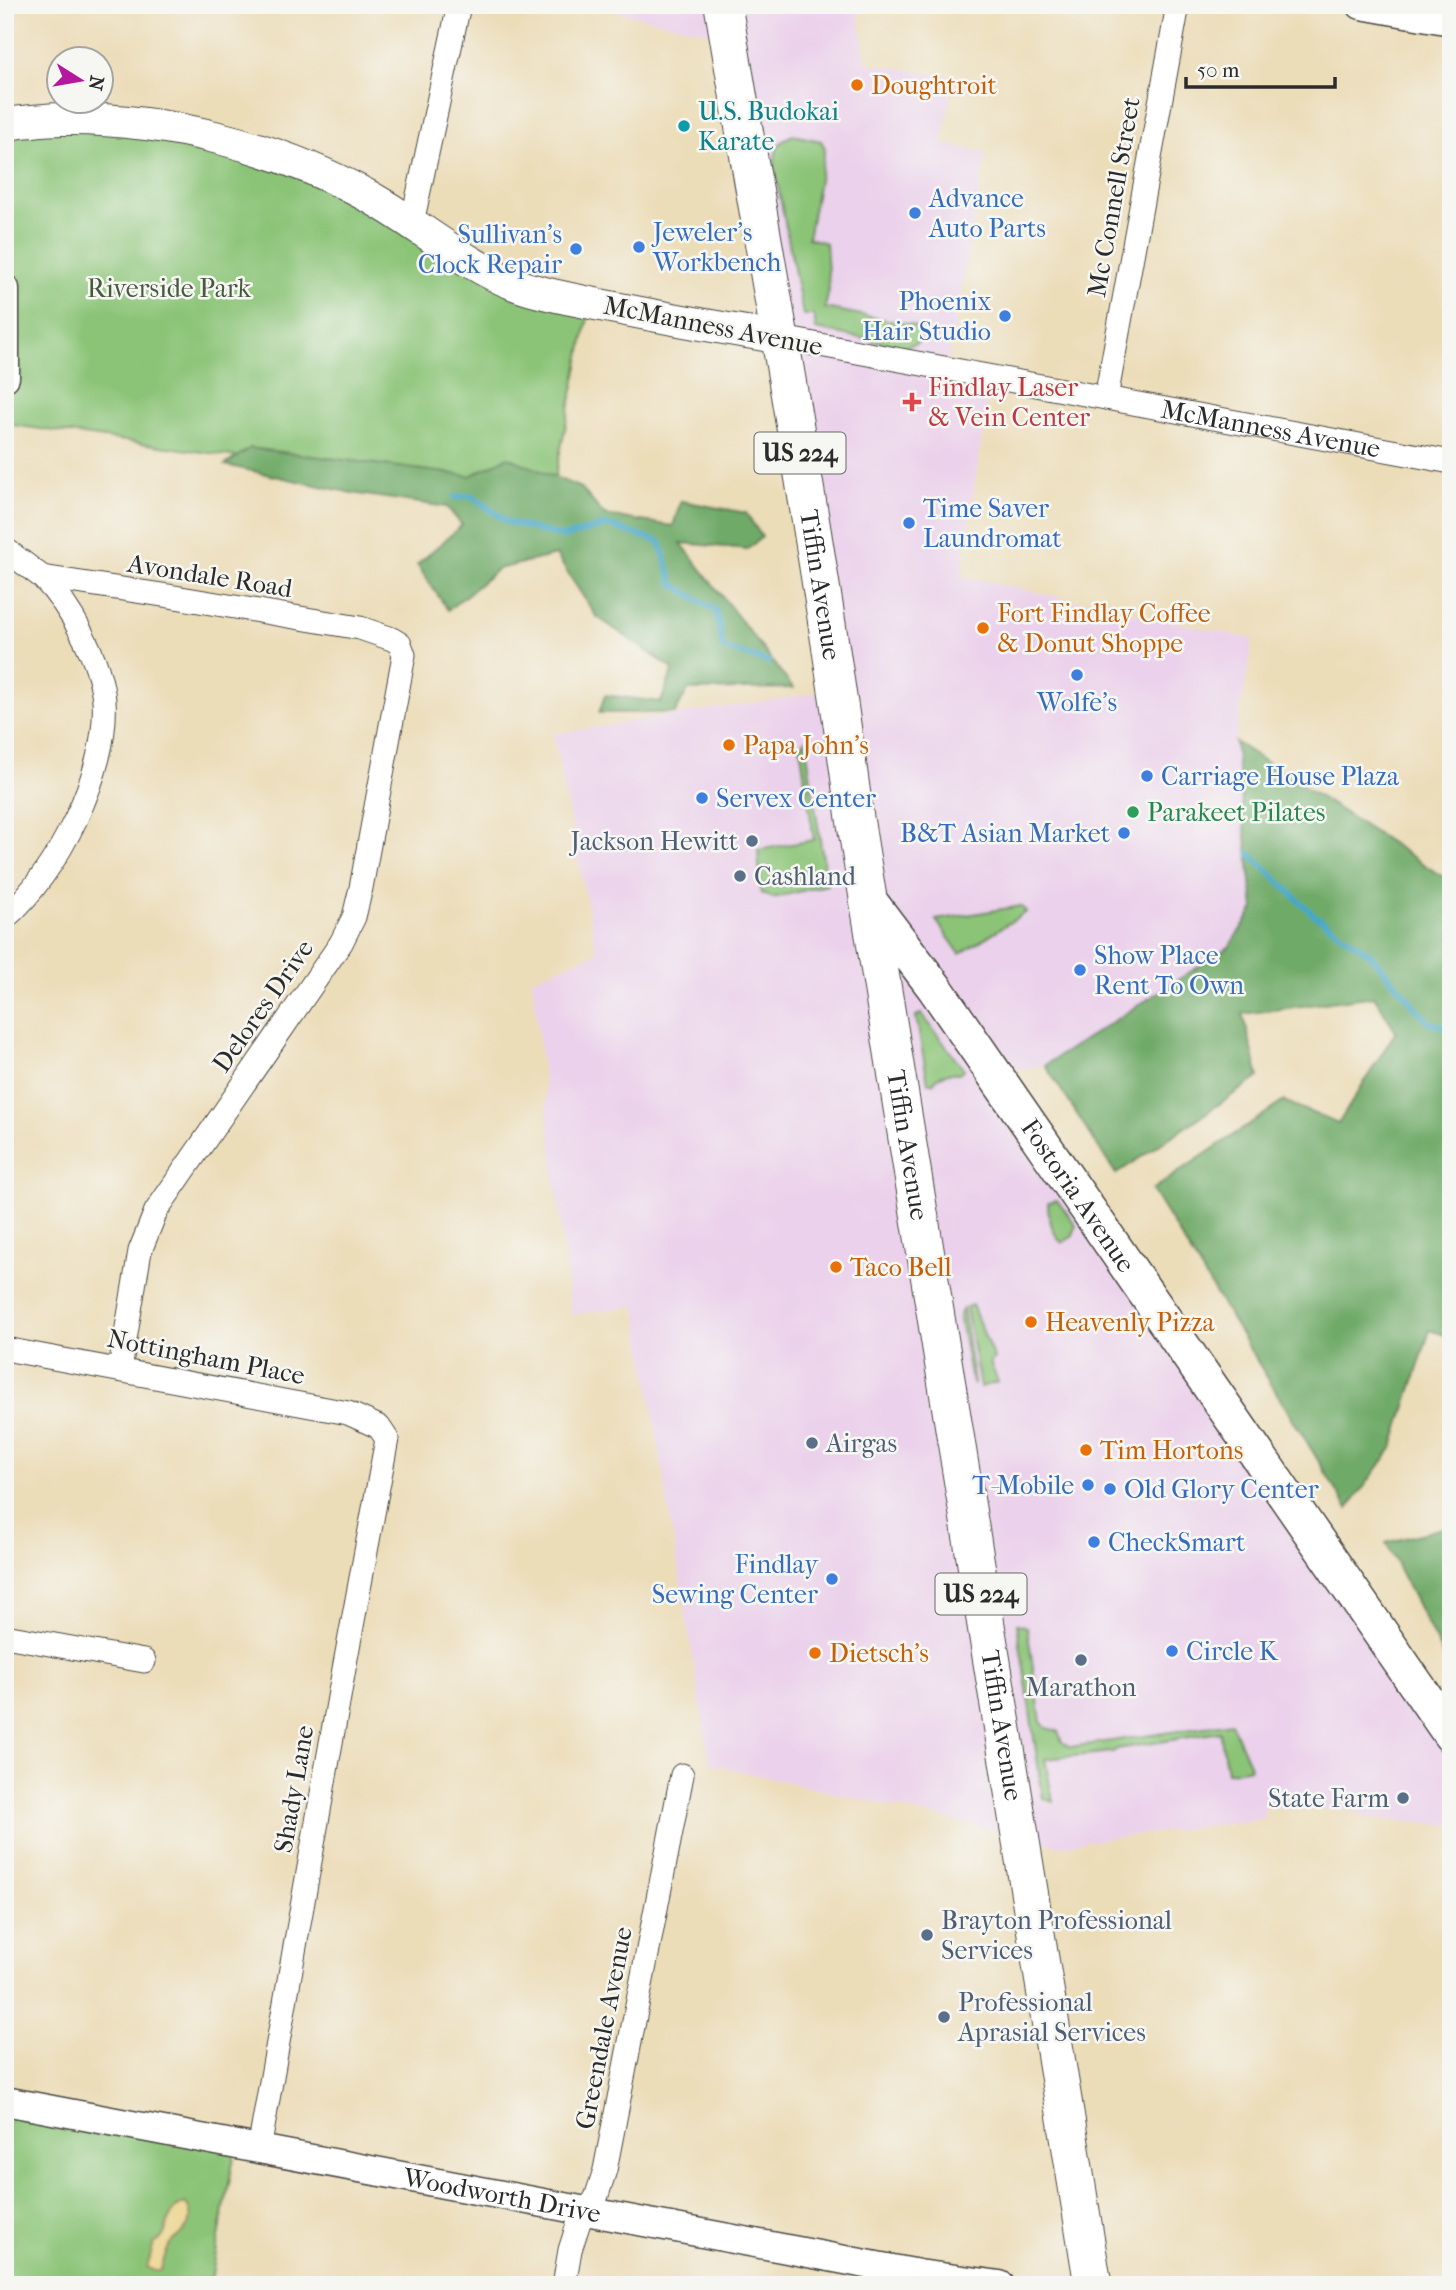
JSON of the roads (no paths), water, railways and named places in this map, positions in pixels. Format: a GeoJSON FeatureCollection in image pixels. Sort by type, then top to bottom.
{"type":"FeatureCollection","features":[{"type":"Feature","properties":{"kind":"highway","name":"Tiffin Avenue"},"geometry":{"type":"LineString","coordinates":[[723,5],[782,338],[830,639],[855,818],[1093,2285]]}},
{"type":"Feature","properties":{"kind":"main road","name":"McManness Avenue"},"geometry":{"type":"LineString","coordinates":[[5,124],[63,119],[138,124],[212,137],[256,149],[326,176],[367,196],[493,275],[520,286],[673,320],[782,338]]}},
{"type":"Feature","properties":{"kind":"main road","name":"Fostoria Avenue"},"geometry":{"type":"LineString","coordinates":[[870,902],[935,988],[1451,1735]]}},
{"type":"Feature","properties":{"kind":"street"},"geometry":{"type":"LineString","coordinates":[[412,223],[459,5]]}},
{"type":"Feature","properties":{"kind":"street","name":"Mc Connell Street"},"geometry":{"type":"LineString","coordinates":[[1106,398],[1178,5]]}},
{"type":"Feature","properties":{"kind":"street"},"geometry":{"type":"LineString","coordinates":[[1361,5],[1451,21]]}},
{"type":"Feature","properties":{"kind":"street"},"geometry":{"type":"LineString","coordinates":[[5,289],[5,377]]}},
{"type":"Feature","properties":{"kind":"street","name":"McManness Avenue"},"geometry":{"type":"LineString","coordinates":[[782,338],[1451,462]]}},
{"type":"Feature","properties":{"kind":"street","name":"Avondale Road"},"geometry":{"type":"LineString","coordinates":[[5,550],[43,577],[360,628],[392,639],[400,644],[404,655]]}},
{"type":"Feature","properties":{"kind":"street"},"geometry":{"type":"LineString","coordinates":[[5,918],[30,891],[56,855],[71,828],[94,773],[103,729],[104,700],[97,671],[70,612],[43,577]]}},
{"type":"Feature","properties":{"kind":"street","name":"Delores Drive"},"geometry":{"type":"LineString","coordinates":[[120,1369],[140,1251],[156,1211],[341,943],[354,917],[404,655]]}},
{"type":"Feature","properties":{"kind":"street","name":"Nottingham Place"},"geometry":{"type":"LineString","coordinates":[[5,1349],[348,1413],[379,1427],[387,1438]]}},
{"type":"Feature","properties":{"kind":"street","name":"Shady Lane"},"geometry":{"type":"LineString","coordinates":[[259,2150],[387,1438]]}},
{"type":"Feature","properties":{"kind":"street"},"geometry":{"type":"LineString","coordinates":[[5,1636],[144,1661]]}},
{"type":"Feature","properties":{"kind":"street","name":"Greendale Avenue"},"geometry":{"type":"LineString","coordinates":[[564,2285],[570,2250],[579,2222],[596,2198],[605,2170],[682,1776]]}},
{"type":"Feature","properties":{"kind":"street","name":"Woodworth Drive"},"geometry":{"type":"LineString","coordinates":[[5,2101],[919,2274],[1000,2285]]}},
{"type":"Feature","properties":{"kind":"waterway"},"geometry":{"type":"LineString","coordinates":[[455,497],[472,496],[507,522],[564,537],[607,525],[660,542],[673,584],[716,611],[723,648],[768,662]]}},
{"type":"Feature","properties":{"kind":"waterway"},"geometry":{"type":"LineString","coordinates":[[1249,853],[1313,914],[1370,954],[1429,1023],[1451,1028]]}},
{"type":"Feature","properties":{"kind":"place","name":"Doughtroit"},"geometry":{"type":"Point","coordinates":[857,85]}},
{"type":"Feature","properties":{"kind":"place","name":"U.S. Budokai Karate"},"geometry":{"type":"Point","coordinates":[684,126]}},
{"type":"Feature","properties":{"kind":"place","name":"Advance Auto Parts"},"geometry":{"type":"Point","coordinates":[915,213]}},
{"type":"Feature","properties":{"kind":"place","name":"Jeweler's Workbench"},"geometry":{"type":"Point","coordinates":[639,247]}},
{"type":"Feature","properties":{"kind":"place","name":"Sullivan's Clock Repair"},"geometry":{"type":"Point","coordinates":[576,249]}},
{"type":"Feature","properties":{"kind":"place","name":"Phoenix Hair Studio"},"geometry":{"type":"Point","coordinates":[1005,316]}},
{"type":"Feature","properties":{"kind":"place","name":"Findlay Laser & Vein Center"},"geometry":{"type":"Point","coordinates":[912,402]}},
{"type":"Feature","properties":{"kind":"place","name":"Time Saver Laundromat"},"geometry":{"type":"Point","coordinates":[909,523]}},
{"type":"Feature","properties":{"kind":"place","name":"Fort Findlay Coffee & Donut Shoppe"},"geometry":{"type":"Point","coordinates":[983,628]}},
{"type":"Feature","properties":{"kind":"place","name":"Wolfe's"},"geometry":{"type":"Point","coordinates":[1077,675]}},
{"type":"Feature","properties":{"kind":"place","name":"Papa John's"},"geometry":{"type":"Point","coordinates":[729,745]}},
{"type":"Feature","properties":{"kind":"place","name":"Carriage House Plaza"},"geometry":{"type":"Point","coordinates":[1147,776]}},
{"type":"Feature","properties":{"kind":"place","name":"Servex Center"},"geometry":{"type":"Point","coordinates":[702,798]}},
{"type":"Feature","properties":{"kind":"place","name":"Parakeet Pilates"},"geometry":{"type":"Point","coordinates":[1133,812]}},
{"type":"Feature","properties":{"kind":"place","name":"B&T Asian Market"},"geometry":{"type":"Point","coordinates":[1124,833]}},
{"type":"Feature","properties":{"kind":"place","name":"Jackson Hewitt"},"geometry":{"type":"Point","coordinates":[752,841]}},
{"type":"Feature","properties":{"kind":"place","name":"Cashland"},"geometry":{"type":"Point","coordinates":[740,876]}},
{"type":"Feature","properties":{"kind":"place","name":"Show Place Rent To Own"},"geometry":{"type":"Point","coordinates":[1080,970]}},
{"type":"Feature","properties":{"kind":"place","name":"Taco Bell"},"geometry":{"type":"Point","coordinates":[836,1267]}},
{"type":"Feature","properties":{"kind":"place","name":"Heavenly Pizza"},"geometry":{"type":"Point","coordinates":[1031,1322]}},
{"type":"Feature","properties":{"kind":"place","name":"Airgas"},"geometry":{"type":"Point","coordinates":[812,1443]}},
{"type":"Feature","properties":{"kind":"place","name":"Tim Hortons"},"geometry":{"type":"Point","coordinates":[1086,1450]}},
{"type":"Feature","properties":{"kind":"place","name":"T-Mobile"},"geometry":{"type":"Point","coordinates":[1088,1485]}},
{"type":"Feature","properties":{"kind":"place","name":"Old Glory Center"},"geometry":{"type":"Point","coordinates":[1110,1489]}},
{"type":"Feature","properties":{"kind":"place","name":"CheckSmart"},"geometry":{"type":"Point","coordinates":[1094,1542]}},
{"type":"Feature","properties":{"kind":"place","name":"Findlay Sewing Center"},"geometry":{"type":"Point","coordinates":[832,1579]}},
{"type":"Feature","properties":{"kind":"place","name":"Circle K"},"geometry":{"type":"Point","coordinates":[1172,1651]}},
{"type":"Feature","properties":{"kind":"place","name":"Dietsch's"},"geometry":{"type":"Point","coordinates":[815,1653]}},
{"type":"Feature","properties":{"kind":"place","name":"Marathon"},"geometry":{"type":"Point","coordinates":[1081,1660]}},
{"type":"Feature","properties":{"kind":"place","name":"State Farm"},"geometry":{"type":"Point","coordinates":[1403,1798]}},
{"type":"Feature","properties":{"kind":"place","name":"Brayton Professional Services"},"geometry":{"type":"Point","coordinates":[927,1935]}},
{"type":"Feature","properties":{"kind":"place","name":"Professional Aprasial Services"},"geometry":{"type":"Point","coordinates":[944,2017]}},
{"type":"Feature","properties":{"kind":"park label","name":"Riverside Park"},"geometry":{"type":"Point","coordinates":[169,288]}}]}
